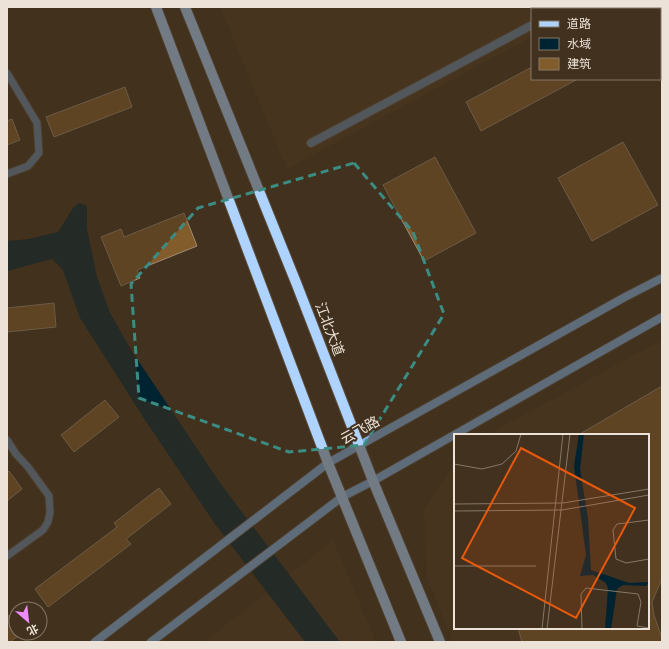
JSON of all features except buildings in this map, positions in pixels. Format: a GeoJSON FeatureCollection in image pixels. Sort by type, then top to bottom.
{"type":"FeatureCollection","features":[{"type":"Feature","properties":{"kind":"main road"},"geometry":{"type":"LineString","coordinates":[[156,7],[169,37],[328,464],[401,642]]}},
{"type":"Feature","properties":{"kind":"main road","name":"江北大道"},"geometry":{"type":"LineString","coordinates":[[185,7],[297,284],[373,481],[440,642]]}},
{"type":"Feature","properties":{"kind":"main road","name":"云飞路"},"geometry":{"type":"LineString","coordinates":[[96,642],[328,464],[625,297],[662,278]]}},
{"type":"Feature","properties":{"kind":"main road"},"geometry":{"type":"LineString","coordinates":[[456,434],[662,317]]}},
{"type":"Feature","properties":{"kind":"main road"},"geometry":{"type":"LineString","coordinates":[[151,642],[342,497],[454,435]]}},
{"type":"Feature","properties":{"kind":"street"},"geometry":{"type":"LineString","coordinates":[[311,142],[531,26]]}},
{"type":"Feature","properties":{"kind":"lane"},"geometry":{"type":"LineString","coordinates":[[7,73],[37,123],[39,153],[28,166],[7,174]]}},
{"type":"Feature","properties":{"kind":"lane"},"geometry":{"type":"LineString","coordinates":[[7,440],[49,496],[50,512],[48,522],[44,530],[7,556]]}},
{"type":"Feature","properties":{"kind":"highlighted area"},"geometry":{"type":"Polygon","coordinates":[[[354,163],[413,232],[444,314],[364,445],[289,452],[139,398],[131,284],[198,208],[354,163]]]}},
{"type":"Feature","properties":{"kind":"shaded area"},"geometry":{"type":"Polygon","coordinates":[[[220,7],[587,7],[531,8],[531,38],[287,169],[220,7]]]}},
{"type":"Feature","properties":{"kind":"shaded area"},"geometry":{"type":"Polygon","coordinates":[[[662,340],[662,642],[453,642],[427,577],[424,509],[454,465],[454,629],[649,629],[649,434],[488,434],[662,340]]]}},
{"type":"Feature","properties":{"kind":"shaded area"},"geometry":{"type":"Polygon","coordinates":[[[333,540],[376,642],[204,642],[333,540]]]}},
{"type":"Feature","properties":{"kind":"water"},"geometry":{"type":"Polygon","coordinates":[[[79,203],[87,206],[87,229],[97,277],[110,313],[133,353],[220,483],[340,642],[305,642],[215,524],[145,420],[80,318],[63,270],[52,259],[7,271],[7,241],[29,239],[58,232],[73,208],[79,203]]]}}]}
